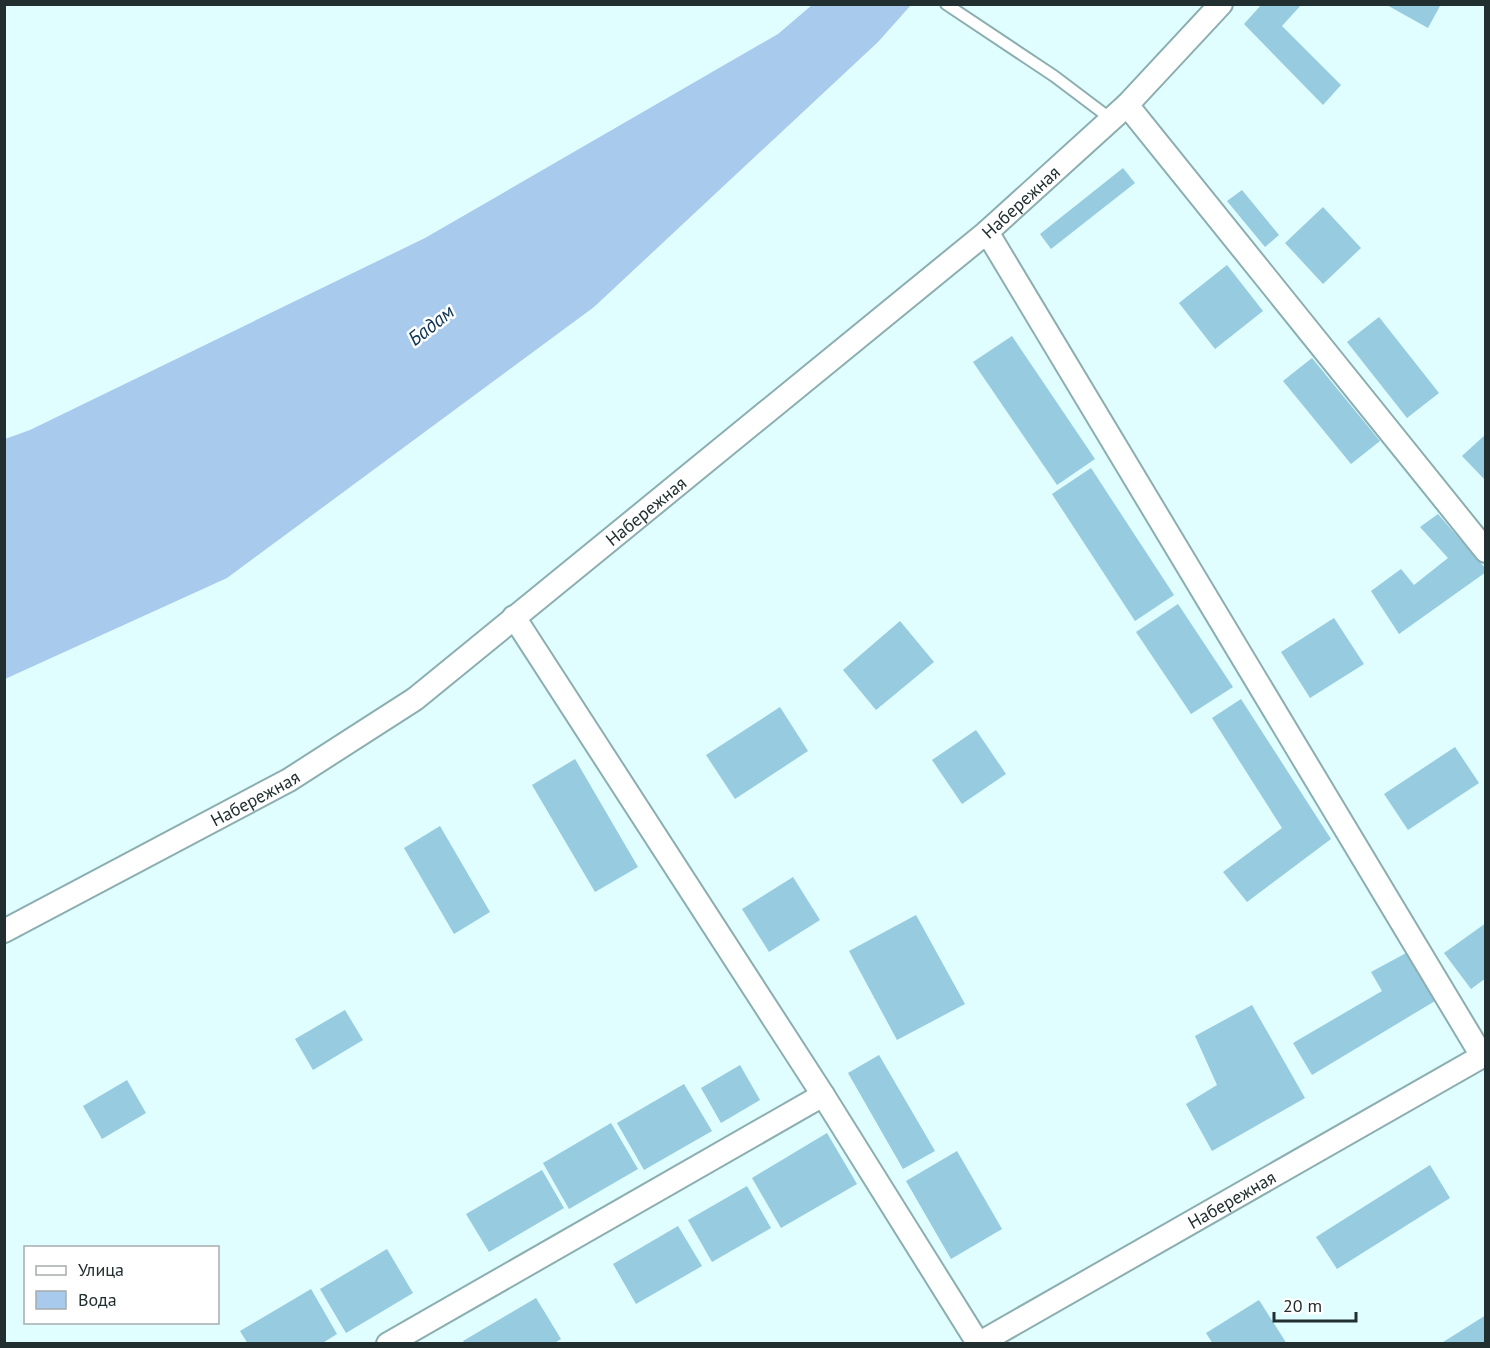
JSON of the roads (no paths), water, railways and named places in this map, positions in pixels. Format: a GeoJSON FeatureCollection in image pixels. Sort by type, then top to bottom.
{"type":"FeatureCollection","features":[{"type":"Feature","properties":{"kind":"street","name":"Набережная"},"geometry":{"type":"LineString","coordinates":[[4,931],[288,780],[415,699],[987,232],[1119,112],[1221,4]]}},
{"type":"Feature","properties":{"kind":"street"},"geometry":{"type":"LineString","coordinates":[[1119,112],[1485,551]]}},
{"type":"Feature","properties":{"kind":"street"},"geometry":{"type":"LineString","coordinates":[[987,232],[1484,1055]]}},
{"type":"Feature","properties":{"kind":"street"},"geometry":{"type":"LineString","coordinates":[[514,617],[823,1095],[978,1343]]}},
{"type":"Feature","properties":{"kind":"street","name":"Набережная"},"geometry":{"type":"LineString","coordinates":[[978,1343],[1484,1055]]}},
{"type":"Feature","properties":{"kind":"street"},"geometry":{"type":"LineString","coordinates":[[388,1344],[823,1095]]}},
{"type":"Feature","properties":{"kind":"lane"},"geometry":{"type":"LineString","coordinates":[[946,4],[1054,76],[1119,112]]}},
{"type":"Feature","properties":{"kind":"water","name":"Бадам"},"geometry":{"type":"Polygon","coordinates":[[[812,5],[911,5],[878,42],[594,307],[227,578],[5,679],[5,439],[30,430],[425,238],[778,34],[812,5]]]}}]}
